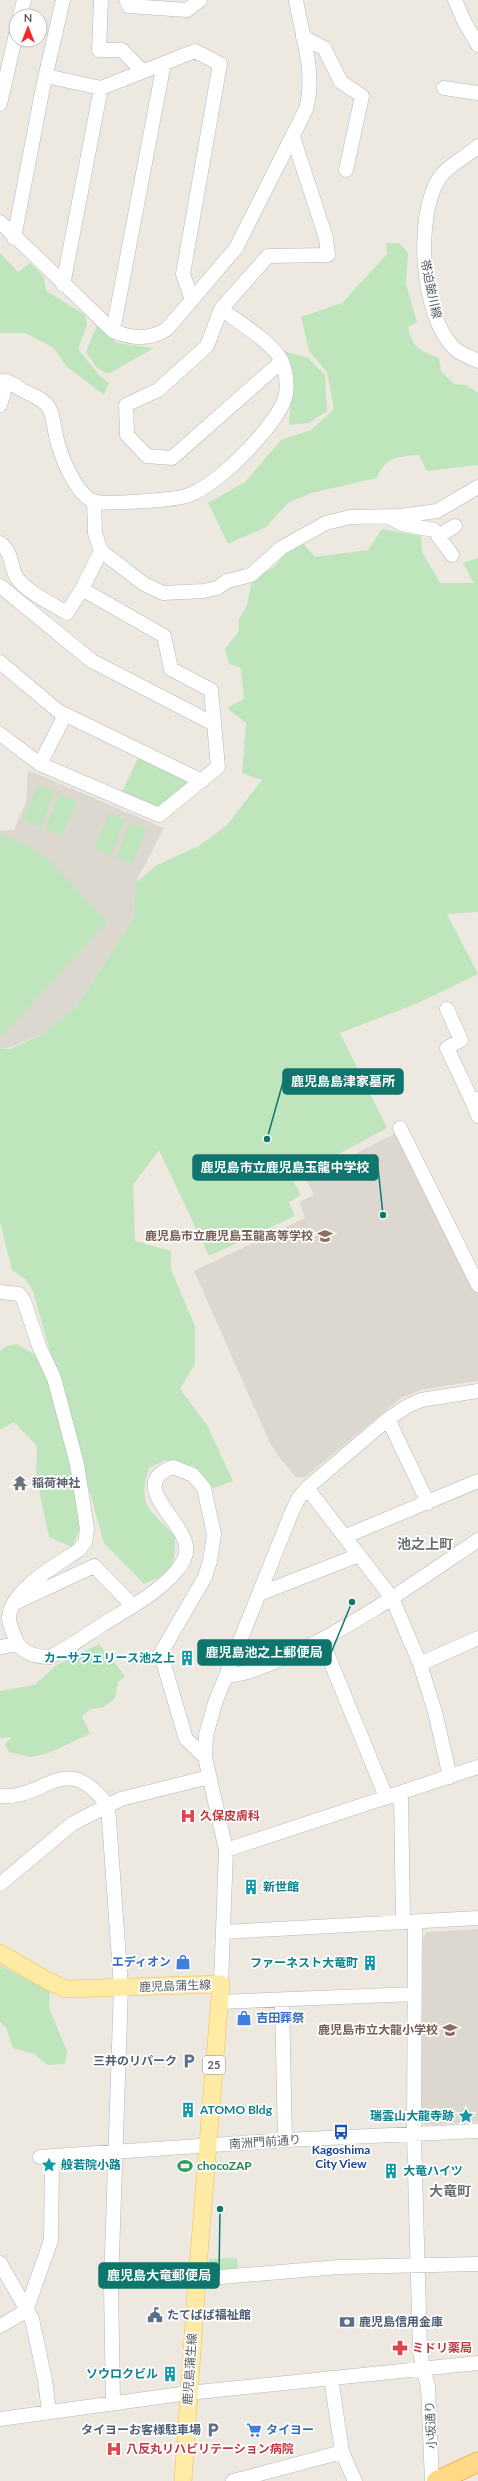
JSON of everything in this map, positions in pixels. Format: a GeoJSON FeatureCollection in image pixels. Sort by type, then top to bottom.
{"type":"FeatureCollection","features":[{"type":"Feature","properties":{"kind":"highway"},"geometry":{"type":"LineString","coordinates":[[437,2481],[478,2462]]}},
{"type":"Feature","properties":{"kind":"main road","name":"鹿児島蒲生線"},"geometry":{"type":"LineString","coordinates":[[0,1952],[48,1981],[66,1988],[121,1988],[221,1984],[188,2393],[183,2481]]}},
{"type":"Feature","properties":{"kind":"street"},"geometry":{"type":"LineString","coordinates":[[14,238],[46,76],[63,0]]}},
{"type":"Feature","properties":{"kind":"street"},"geometry":{"type":"LineString","coordinates":[[101,0],[99,50],[122,50],[142,71]]}},
{"type":"Feature","properties":{"kind":"street"},"geometry":{"type":"LineString","coordinates":[[126,0],[129,6],[175,10],[187,10],[200,0]]}},
{"type":"Feature","properties":{"kind":"street"},"geometry":{"type":"LineString","coordinates":[[0,222],[14,238],[63,285],[114,331],[128,337],[141,338],[157,335],[167,329],[236,248],[293,137],[310,94],[311,78],[302,38],[296,0]]}},
{"type":"Feature","properties":{"kind":"street"},"geometry":{"type":"LineString","coordinates":[[456,0],[464,21],[478,45]]}},
{"type":"Feature","properties":{"kind":"street"},"geometry":{"type":"LineString","coordinates":[[302,38],[324,48],[341,82],[362,96],[346,170]]}},
{"type":"Feature","properties":{"kind":"street"},"geometry":{"type":"LineString","coordinates":[[0,104],[13,48]]}},
{"type":"Feature","properties":{"kind":"street"},"geometry":{"type":"LineString","coordinates":[[46,76],[101,88],[195,51],[220,64],[183,274],[192,300]]}},
{"type":"Feature","properties":{"kind":"street"},"geometry":{"type":"LineString","coordinates":[[114,331],[164,63]]}},
{"type":"Feature","properties":{"kind":"street"},"geometry":{"type":"LineString","coordinates":[[63,285],[101,88]]}},
{"type":"Feature","properties":{"kind":"street"},"geometry":{"type":"LineString","coordinates":[[444,88],[478,94]]}},
{"type":"Feature","properties":{"kind":"street"},"geometry":{"type":"LineString","coordinates":[[282,360],[172,458],[147,456],[127,435],[126,405],[158,390],[207,346],[221,309],[268,256],[328,255],[326,238],[293,137]]}},
{"type":"Feature","properties":{"kind":"street","name":"帯迫皷川線"},"geometry":{"type":"LineString","coordinates":[[478,146],[440,177],[434,191],[423,230],[424,266],[437,322],[454,349],[478,361]]}},
{"type":"Feature","properties":{"kind":"street"},"geometry":{"type":"LineString","coordinates":[[0,405],[4,381],[42,400],[49,408],[57,441],[70,473],[79,489],[94,501],[164,500],[191,495],[218,478],[243,454],[277,416],[285,396],[286,384],[282,360],[272,348],[221,309]]}},
{"type":"Feature","properties":{"kind":"street"},"geometry":{"type":"LineString","coordinates":[[94,501],[96,533],[101,551],[144,584],[163,593],[197,592],[217,588],[227,580],[251,575],[281,548],[326,523],[350,517],[388,517],[437,511],[478,487]]}},
{"type":"Feature","properties":{"kind":"street"},"geometry":{"type":"LineString","coordinates":[[388,517],[402,524],[434,530],[452,555]]}},
{"type":"Feature","properties":{"kind":"street"},"geometry":{"type":"LineString","coordinates":[[438,536],[455,526]]}},
{"type":"Feature","properties":{"kind":"street"},"geometry":{"type":"LineString","coordinates":[[0,543],[8,550],[16,576],[25,587],[67,613],[82,589],[101,551]]}},
{"type":"Feature","properties":{"kind":"street"},"geometry":{"type":"LineString","coordinates":[[0,586],[92,661],[214,724]]}},
{"type":"Feature","properties":{"kind":"street"},"geometry":{"type":"LineString","coordinates":[[0,734],[40,764],[159,815],[218,767],[211,690],[171,669],[164,636],[82,589]]}},
{"type":"Feature","properties":{"kind":"street"},"geometry":{"type":"LineString","coordinates":[[0,662],[65,715],[202,781]]}},
{"type":"Feature","properties":{"kind":"street"},"geometry":{"type":"LineString","coordinates":[[40,764],[65,715]]}},
{"type":"Feature","properties":{"kind":"street"},"geometry":{"type":"LineString","coordinates":[[447,1008],[461,1040],[448,1048],[475,1100],[478,1116]]}},
{"type":"Feature","properties":{"kind":"street"},"geometry":{"type":"LineString","coordinates":[[400,1128],[478,1284]]}},
{"type":"Feature","properties":{"kind":"street"},"geometry":{"type":"LineString","coordinates":[[0,1292],[13,1292],[19,1294],[24,1301],[39,1346],[54,1378],[77,1464],[87,1529],[84,1542],[79,1550],[26,1586],[13,1604],[9,1620],[17,1644],[35,1656],[50,1656],[153,1592],[172,1576],[179,1569],[186,1552],[186,1545],[179,1530],[160,1501],[156,1491],[156,1480],[161,1472],[173,1467],[183,1469],[193,1475],[204,1488],[213,1520],[214,1547],[205,1577],[166,1643],[162,1658],[186,1738],[205,1757]]}},
{"type":"Feature","properties":{"kind":"street"},"geometry":{"type":"LineString","coordinates":[[221,1984],[226,1850],[208,1777],[205,1757],[209,1721],[290,1514],[298,1499],[308,1488],[388,1419],[421,1400],[478,1391]]}},
{"type":"Feature","properties":{"kind":"street"},"geometry":{"type":"LineString","coordinates":[[388,1419],[428,1503]]}},
{"type":"Feature","properties":{"kind":"street"},"geometry":{"type":"LineString","coordinates":[[346,1536],[478,1481]]}},
{"type":"Feature","properties":{"kind":"street"},"geometry":{"type":"LineString","coordinates":[[308,1488],[392,1598],[420,1664],[436,1712],[450,1777]]}},
{"type":"Feature","properties":{"kind":"street"},"geometry":{"type":"LineString","coordinates":[[226,1676],[245,1675],[322,1641],[392,1598],[478,1540]]}},
{"type":"Feature","properties":{"kind":"street"},"geometry":{"type":"LineString","coordinates":[[259,1594],[359,1555]]}},
{"type":"Feature","properties":{"kind":"street"},"geometry":{"type":"LineString","coordinates":[[13,1604],[94,1566],[132,1605]]}},
{"type":"Feature","properties":{"kind":"street"},"geometry":{"type":"LineString","coordinates":[[420,1664],[478,1638]]}},
{"type":"Feature","properties":{"kind":"street"},"geometry":{"type":"LineString","coordinates":[[322,1641],[386,1797]]}},
{"type":"Feature","properties":{"kind":"street"},"geometry":{"type":"LineString","coordinates":[[0,1647],[17,1644]]}},
{"type":"Feature","properties":{"kind":"street"},"geometry":{"type":"LineString","coordinates":[[226,1850],[478,1767]]}},
{"type":"Feature","properties":{"kind":"street"},"geometry":{"type":"LineString","coordinates":[[1,1879],[72,1824],[121,1799],[208,1777]]}},
{"type":"Feature","properties":{"kind":"street"},"geometry":{"type":"LineString","coordinates":[[0,1796],[12,1797],[32,1791],[56,1779],[68,1778],[98,1793],[108,1806],[121,1988],[111,2285],[113,2403]]}},
{"type":"Feature","properties":{"kind":"street","name":"小坂通り"},"geometry":{"type":"LineString","coordinates":[[401,1793],[415,1994],[414,2135],[418,2265],[423,2369],[428,2386],[432,2481]]}},
{"type":"Feature","properties":{"kind":"street"},"geometry":{"type":"LineString","coordinates":[[223,1932],[478,1918]]}},
{"type":"Feature","properties":{"kind":"street"},"geometry":{"type":"LineString","coordinates":[[219,2002],[282,2001],[415,1994]]}},
{"type":"Feature","properties":{"kind":"street"},"geometry":{"type":"LineString","coordinates":[[282,2001],[285,2140]]}},
{"type":"Feature","properties":{"kind":"street","name":"南洲門前通り"},"geometry":{"type":"LineString","coordinates":[[26,2311],[51,2240],[46,2156],[285,2140],[478,2131]]}},
{"type":"Feature","properties":{"kind":"street"},"geometry":{"type":"LineString","coordinates":[[0,2263],[26,2311],[32,2319],[45,2380],[49,2412]]}},
{"type":"Feature","properties":{"kind":"street"},"geometry":{"type":"LineString","coordinates":[[197,2279],[339,2267],[478,2264]]}},
{"type":"Feature","properties":{"kind":"street"},"geometry":{"type":"LineString","coordinates":[[0,2326],[26,2311]]}},
{"type":"Feature","properties":{"kind":"street"},"geometry":{"type":"LineString","coordinates":[[0,2419],[188,2393],[478,2363]]}},
{"type":"Feature","properties":{"kind":"street"},"geometry":{"type":"LineString","coordinates":[[331,2378],[342,2452],[355,2481]]}},
{"type":"Feature","properties":{"kind":"street"},"geometry":{"type":"LineString","coordinates":[[233,2481],[342,2452]]}},
{"type":"Feature","properties":{"kind":"shaded area"},"geometry":{"type":"Polygon","coordinates":[[[28,770],[164,828],[136,882],[133,919],[75,1008],[43,1034],[8,1048],[0,1048],[0,831],[14,830],[26,802],[28,770]]]}},
{"type":"Feature","properties":{"kind":"shaded area"},"geometry":{"type":"Polygon","coordinates":[[[398,1132],[478,1292],[478,1381],[424,1389],[401,1398],[305,1477],[296,1477],[279,1457],[270,1443],[194,1271],[305,1218],[299,1202],[314,1195],[306,1179],[398,1132]]]}},
{"type":"Feature","properties":{"kind":"shaded area","name":"鹿児島市立大龍小学校"},"geometry":{"type":"Polygon","coordinates":[[[478,1929],[478,2122],[424,2125],[421,2121],[423,1939],[427,1932],[478,1929]]]}},
{"type":"Feature","properties":{"kind":"green space"},"geometry":{"type":"Polygon","coordinates":[[[386,243],[399,243],[408,253],[406,284],[417,322],[408,327],[412,340],[422,351],[439,358],[441,371],[454,384],[466,385],[478,393],[478,465],[427,471],[419,455],[398,457],[384,465],[377,478],[311,493],[288,503],[266,527],[228,544],[208,503],[245,482],[281,440],[311,430],[334,409],[327,372],[309,351],[301,317],[342,303],[387,254],[386,243]]]}},
{"type":"Feature","properties":{"kind":"green space"},"geometry":{"type":"Polygon","coordinates":[[[0,253],[18,272],[30,263],[44,277],[46,291],[85,315],[87,325],[78,349],[100,376],[109,383],[104,395],[66,366],[54,348],[25,333],[0,333],[0,253]]]}},
{"type":"Feature","properties":{"kind":"green space"},"geometry":{"type":"Polygon","coordinates":[[[97,325],[117,343],[154,348],[108,374],[97,368],[86,352],[97,325]]]}},
{"type":"Feature","properties":{"kind":"green space"},"geometry":{"type":"Polygon","coordinates":[[[280,350],[308,358],[325,375],[327,411],[309,423],[289,425],[293,371],[280,350]]]}},
{"type":"Feature","properties":{"kind":"green space"},"geometry":{"type":"Polygon","coordinates":[[[382,529],[421,536],[422,552],[440,583],[474,583],[463,563],[478,558],[478,912],[447,914],[478,974],[418,1003],[340,1033],[387,1128],[292,1179],[301,1195],[289,1202],[295,1216],[209,1256],[159,1150],[133,1185],[135,1241],[171,1251],[171,1270],[195,1326],[195,1364],[180,1389],[207,1425],[233,1481],[213,1488],[194,1466],[165,1460],[149,1468],[145,1482],[145,1500],[153,1514],[175,1537],[175,1547],[173,1562],[167,1572],[144,1584],[104,1543],[33,1291],[25,1279],[12,1270],[0,1222],[0,1048],[10,1049],[43,1034],[75,1008],[133,919],[136,882],[157,865],[199,846],[227,825],[262,780],[242,773],[246,723],[227,708],[244,699],[241,668],[229,664],[225,649],[239,631],[239,619],[247,605],[252,580],[274,567],[287,552],[302,542],[315,557],[368,550],[382,529]]]}},
{"type":"Feature","properties":{"kind":"green space"},"geometry":{"type":"Polygon","coordinates":[[[139,756],[187,778],[186,787],[162,805],[156,806],[150,806],[121,794],[139,756]]]}},
{"type":"Feature","properties":{"kind":"green space"},"geometry":{"type":"Polygon","coordinates":[[[38,785],[55,792],[40,827],[23,820],[38,785]]]}},
{"type":"Feature","properties":{"kind":"green space"},"geometry":{"type":"Polygon","coordinates":[[[60,794],[77,801],[62,836],[45,829],[60,794]]]}},
{"type":"Feature","properties":{"kind":"green space"},"geometry":{"type":"Polygon","coordinates":[[[109,813],[126,820],[110,855],[94,848],[109,813]]]}},
{"type":"Feature","properties":{"kind":"green space"},"geometry":{"type":"Polygon","coordinates":[[[131,822],[147,829],[132,864],[116,857],[131,822]]]}},
{"type":"Feature","properties":{"kind":"green space"},"geometry":{"type":"Polygon","coordinates":[[[0,834],[24,844],[47,858],[107,922],[18,1019],[0,1036],[0,834]]]}},
{"type":"Feature","properties":{"kind":"green space"},"geometry":{"type":"Polygon","coordinates":[[[17,1344],[37,1356],[57,1405],[83,1520],[72,1547],[49,1537],[36,1475],[37,1446],[14,1422],[0,1430],[0,1351],[7,1346],[17,1344]]]}},
{"type":"Feature","properties":{"kind":"green space"},"geometry":{"type":"Polygon","coordinates":[[[99,1644],[125,1676],[118,1682],[115,1698],[104,1707],[91,1709],[82,1716],[90,1734],[46,1754],[30,1757],[9,1752],[5,1744],[12,1737],[0,1738],[0,1691],[34,1685],[57,1665],[99,1644]]]}},
{"type":"Feature","properties":{"kind":"green space"},"geometry":{"type":"Polygon","coordinates":[[[0,1965],[50,1992],[49,2008],[67,2051],[65,2064],[48,2065],[34,2054],[13,2048],[6,2028],[0,2022],[0,1965]]]}},
{"type":"Feature","properties":{"kind":"green space"},"geometry":{"type":"Polygon","coordinates":[[[237,2258],[238,2271],[208,2274],[209,2259],[237,2258]]]}},
{"type":"Feature","properties":{"kind":"place","name":"鹿児島島津家墓所"},"geometry":{"type":"Point","coordinates":[267,1139]}},
{"type":"Feature","properties":{"kind":"place","name":"鹿児島市立鹿児島玉龍中学校"},"geometry":{"type":"Point","coordinates":[383,1215]}},
{"type":"Feature","properties":{"kind":"place","name":"鹿児島市立鹿児島玉龍高等学校"},"geometry":{"type":"Point","coordinates":[325,1236]}},
{"type":"Feature","properties":{"kind":"place","name":"稲荷神社"},"geometry":{"type":"Point","coordinates":[20,1483]}},
{"type":"Feature","properties":{"kind":"place","name":"鹿児島池之上郵便局"},"geometry":{"type":"Point","coordinates":[352,1602]}},
{"type":"Feature","properties":{"kind":"place","name":"カーサフェリース池之上"},"geometry":{"type":"Point","coordinates":[187,1658]}},
{"type":"Feature","properties":{"kind":"place","name":"久保皮膚科"},"geometry":{"type":"Point","coordinates":[188,1816]}},
{"type":"Feature","properties":{"kind":"place","name":"新世館"},"geometry":{"type":"Point","coordinates":[251,1887]}},
{"type":"Feature","properties":{"kind":"place","name":"エディオン"},"geometry":{"type":"Point","coordinates":[183,1962]}},
{"type":"Feature","properties":{"kind":"place","name":"ファーネスト大竜町"},"geometry":{"type":"Point","coordinates":[370,1963]}},
{"type":"Feature","properties":{"kind":"place","name":"吉田葬祭"},"geometry":{"type":"Point","coordinates":[244,2018]}},
{"type":"Feature","properties":{"kind":"place","name":"鹿児島市立大龍小学校"},"geometry":{"type":"Point","coordinates":[450,2030]}},
{"type":"Feature","properties":{"kind":"place","name":"三井のリパーク"},"geometry":{"type":"Point","coordinates":[189,2061]}},
{"type":"Feature","properties":{"kind":"place","name":"ATOMO Bldg"},"geometry":{"type":"Point","coordinates":[188,2110]}},
{"type":"Feature","properties":{"kind":"place","name":"瑞雲山大龍寺跡"},"geometry":{"type":"Point","coordinates":[466,2116]}},
{"type":"Feature","properties":{"kind":"place","name":"Kagoshima City View"},"geometry":{"type":"Point","coordinates":[341,2132]}},
{"type":"Feature","properties":{"kind":"place","name":"般若院小路"},"geometry":{"type":"Point","coordinates":[49,2165]}},
{"type":"Feature","properties":{"kind":"place","name":"chocoZAP"},"geometry":{"type":"Point","coordinates":[185,2166]}},
{"type":"Feature","properties":{"kind":"place","name":"大竜ハイツ"},"geometry":{"type":"Point","coordinates":[391,2171]}},
{"type":"Feature","properties":{"kind":"place","name":"鹿児島大竜郵便局"},"geometry":{"type":"Point","coordinates":[220,2209]}},
{"type":"Feature","properties":{"kind":"place","name":"たてばば福祉館"},"geometry":{"type":"Point","coordinates":[155,2315]}},
{"type":"Feature","properties":{"kind":"place","name":"鹿児島信用金庫"},"geometry":{"type":"Point","coordinates":[347,2322]}},
{"type":"Feature","properties":{"kind":"place","name":"ミドリ薬局"},"geometry":{"type":"Point","coordinates":[400,2348]}},
{"type":"Feature","properties":{"kind":"place","name":"ソウロクビル"},"geometry":{"type":"Point","coordinates":[170,2374]}},
{"type":"Feature","properties":{"kind":"place","name":"タイヨーお客様駐車場"},"geometry":{"type":"Point","coordinates":[213,2430]}},
{"type":"Feature","properties":{"kind":"place","name":"タイヨー"},"geometry":{"type":"Point","coordinates":[254,2430]}},
{"type":"Feature","properties":{"kind":"place","name":"八反丸リハビリテーション病院"},"geometry":{"type":"Point","coordinates":[114,2449]}},
{"type":"Feature","properties":{"kind":"district","name":"池之上町"},"geometry":{"type":"Point","coordinates":[425,1544]}},
{"type":"Feature","properties":{"kind":"district","name":"大竜町"},"geometry":{"type":"Point","coordinates":[450,2191]}}]}
